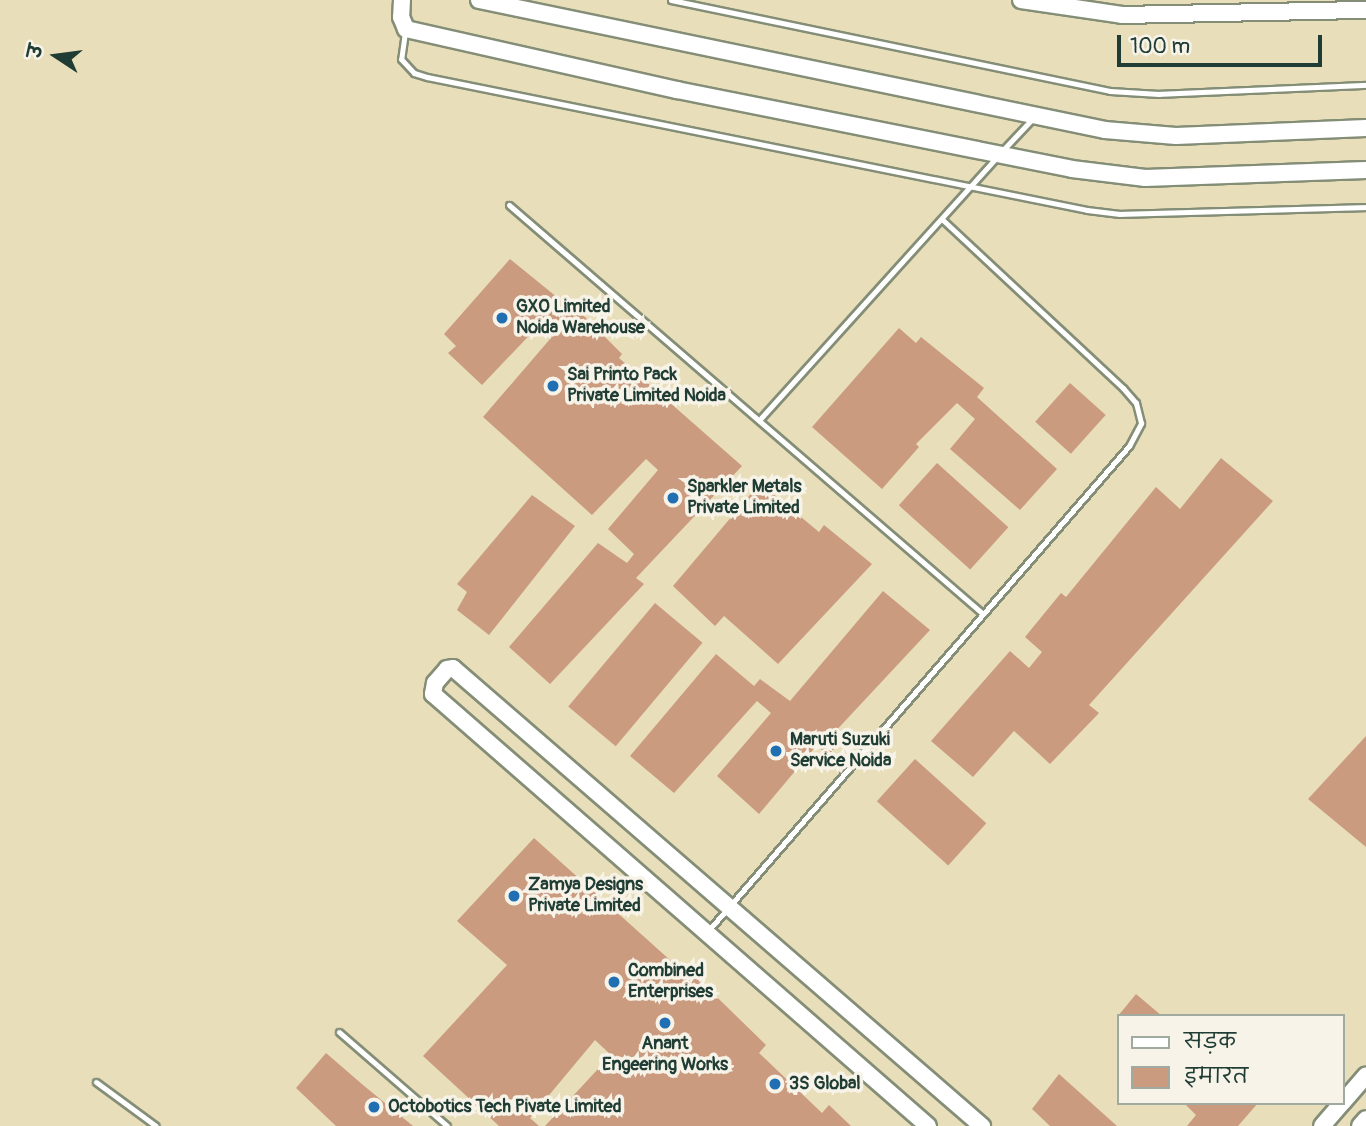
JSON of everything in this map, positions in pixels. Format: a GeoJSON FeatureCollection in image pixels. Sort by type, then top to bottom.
{"type":"FeatureCollection","features":[{"type":"Feature","properties":{"kind":"street"},"geometry":{"type":"LineString","coordinates":[[402,0],[401,17],[406,29],[998,156],[1119,177],[1366,170]]}},
{"type":"Feature","properties":{"kind":"street"},"geometry":{"type":"LineString","coordinates":[[479,0],[1105,130],[1176,135],[1366,128]]}},
{"type":"Feature","properties":{"kind":"street"},"geometry":{"type":"LineString","coordinates":[[1021,0],[1122,15],[1366,10]]}},
{"type":"Feature","properties":{"kind":"street"},"geometry":{"type":"LineString","coordinates":[[919,1123],[707,932],[433,694],[435,683],[447,669],[453,668],[982,1126]]}},
{"type":"Feature","properties":{"kind":"street"},"geometry":{"type":"LineString","coordinates":[[1345,1101],[1366,1076]]}},
{"type":"Feature","properties":{"kind":"street"},"geometry":{"type":"LineString","coordinates":[[1322,1126],[1341,1105]]}},
{"type":"Feature","properties":{"kind":"street"},"geometry":{"type":"LineString","coordinates":[[1360,1126],[1366,1119]]}},
{"type":"Feature","properties":{"kind":"lane"},"geometry":{"type":"LineString","coordinates":[[671,0],[1110,91],[1159,94],[1366,85]]}},
{"type":"Feature","properties":{"kind":"lane"},"geometry":{"type":"LineString","coordinates":[[406,29],[401,39],[401,59],[414,73],[1120,214],[1366,207]]}},
{"type":"Feature","properties":{"kind":"lane"},"geometry":{"type":"LineString","coordinates":[[761,418],[1035,116]]}},
{"type":"Feature","properties":{"kind":"lane"},"geometry":{"type":"LineString","coordinates":[[509,205],[761,418],[983,614]]}},
{"type":"Feature","properties":{"kind":"lane"},"geometry":{"type":"LineString","coordinates":[[707,932],[1129,446],[1141,423],[1136,402],[1123,388],[943,220]]}},
{"type":"Feature","properties":{"kind":"lane"},"geometry":{"type":"LineString","coordinates":[[339,1032],[447,1126]]}},
{"type":"Feature","properties":{"kind":"lane"},"geometry":{"type":"LineString","coordinates":[[96,1082],[156,1126]]}},
{"type":"Feature","properties":{"kind":"building"},"geometry":{"type":"Polygon","coordinates":[[[510,259],[574,311],[576,308],[622,354],[619,358],[742,466],[636,578],[644,584],[550,684],[509,647],[598,543],[627,563],[634,554],[608,529],[658,470],[646,459],[592,515],[483,417],[556,332],[543,321],[482,385],[448,353],[456,346],[444,334],[510,259]]]}},
{"type":"Feature","properties":{"kind":"building"},"geometry":{"type":"Polygon","coordinates":[[[899,328],[916,343],[921,337],[984,388],[977,397],[1057,469],[1020,510],[950,449],[975,419],[957,403],[916,444],[919,447],[882,489],[812,427],[899,328]]]}},
{"type":"Feature","properties":{"kind":"building"},"geometry":{"type":"Polygon","coordinates":[[[1070,383],[1106,415],[1071,454],[1035,422],[1070,383]]]}},
{"type":"Feature","properties":{"kind":"building"},"geometry":{"type":"Polygon","coordinates":[[[1221,458],[1273,501],[1089,705],[1099,713],[1050,764],[1014,731],[973,777],[931,741],[1010,651],[1029,668],[1042,652],[1025,637],[1061,593],[1066,597],[1156,487],[1180,509],[1221,458]]]}},
{"type":"Feature","properties":{"kind":"building"},"geometry":{"type":"Polygon","coordinates":[[[937,463],[1008,527],[970,570],[899,505],[937,463]]]}},
{"type":"Feature","properties":{"kind":"building"},"geometry":{"type":"Polygon","coordinates":[[[760,483],[819,532],[824,525],[872,564],[778,664],[724,616],[715,626],[673,586],[760,483]]]}},
{"type":"Feature","properties":{"kind":"building"},"geometry":{"type":"Polygon","coordinates":[[[532,495],[575,526],[489,635],[457,610],[467,592],[457,584],[532,495]]]}},
{"type":"Feature","properties":{"kind":"building"},"geometry":{"type":"Polygon","coordinates":[[[883,591],[930,630],[832,735],[840,742],[828,756],[817,745],[759,814],[717,776],[771,713],[757,701],[674,793],[630,756],[716,654],[754,686],[760,679],[790,701],[883,591]]]}},
{"type":"Feature","properties":{"kind":"building"},"geometry":{"type":"Polygon","coordinates":[[[655,603],[702,643],[616,746],[568,706],[655,603]]]}},
{"type":"Feature","properties":{"kind":"building"},"geometry":{"type":"Polygon","coordinates":[[[1366,736],[1366,847],[1308,799],[1366,736]]]}},
{"type":"Feature","properties":{"kind":"building"},"geometry":{"type":"Polygon","coordinates":[[[915,759],[986,823],[948,866],[877,801],[915,759]]]}},
{"type":"Feature","properties":{"kind":"building"},"geometry":{"type":"Polygon","coordinates":[[[534,838],[680,969],[684,965],[766,1045],[759,1053],[822,1113],[829,1105],[851,1126],[545,1126],[611,1055],[595,1040],[530,1118],[539,1126],[499,1126],[423,1056],[507,965],[457,921],[534,838]]]}},
{"type":"Feature","properties":{"kind":"building"},"geometry":{"type":"Polygon","coordinates":[[[1136,994],[1160,1014],[1120,1014],[1136,994]]]}},
{"type":"Feature","properties":{"kind":"building"},"geometry":{"type":"Polygon","coordinates":[[[326,1053],[413,1126],[336,1126],[296,1088],[326,1053]]]}},
{"type":"Feature","properties":{"kind":"building"},"geometry":{"type":"Polygon","coordinates":[[[1059,1074],[1117,1126],[1050,1126],[1032,1109],[1059,1074]]]}},
{"type":"Feature","properties":{"kind":"building"},"geometry":{"type":"Polygon","coordinates":[[[1186,1105],[1256,1105],[1238,1126],[1187,1126],[1196,1115],[1186,1105]]]}},
{"type":"Feature","properties":{"kind":"place","name":"GXO Limited Noida Warehouse"},"geometry":{"type":"Point","coordinates":[502,318]}},
{"type":"Feature","properties":{"kind":"place","name":"Sai Printo Pack Private Limited Noida"},"geometry":{"type":"Point","coordinates":[553,386]}},
{"type":"Feature","properties":{"kind":"place","name":"Sparkler Metals Private Limited"},"geometry":{"type":"Point","coordinates":[673,498]}},
{"type":"Feature","properties":{"kind":"place","name":"Maruti Suzuki Service Noida"},"geometry":{"type":"Point","coordinates":[776,751]}},
{"type":"Feature","properties":{"kind":"place","name":"Zamya Designs Private Limited"},"geometry":{"type":"Point","coordinates":[514,896]}},
{"type":"Feature","properties":{"kind":"place","name":"Combined Enterprises"},"geometry":{"type":"Point","coordinates":[614,982]}},
{"type":"Feature","properties":{"kind":"place","name":"Anant Engeering Works"},"geometry":{"type":"Point","coordinates":[665,1023]}},
{"type":"Feature","properties":{"kind":"place","name":"3S Global"},"geometry":{"type":"Point","coordinates":[775,1084]}},
{"type":"Feature","properties":{"kind":"place","name":"Octobotics Tech Pivate Limited"},"geometry":{"type":"Point","coordinates":[374,1107]}}]}
